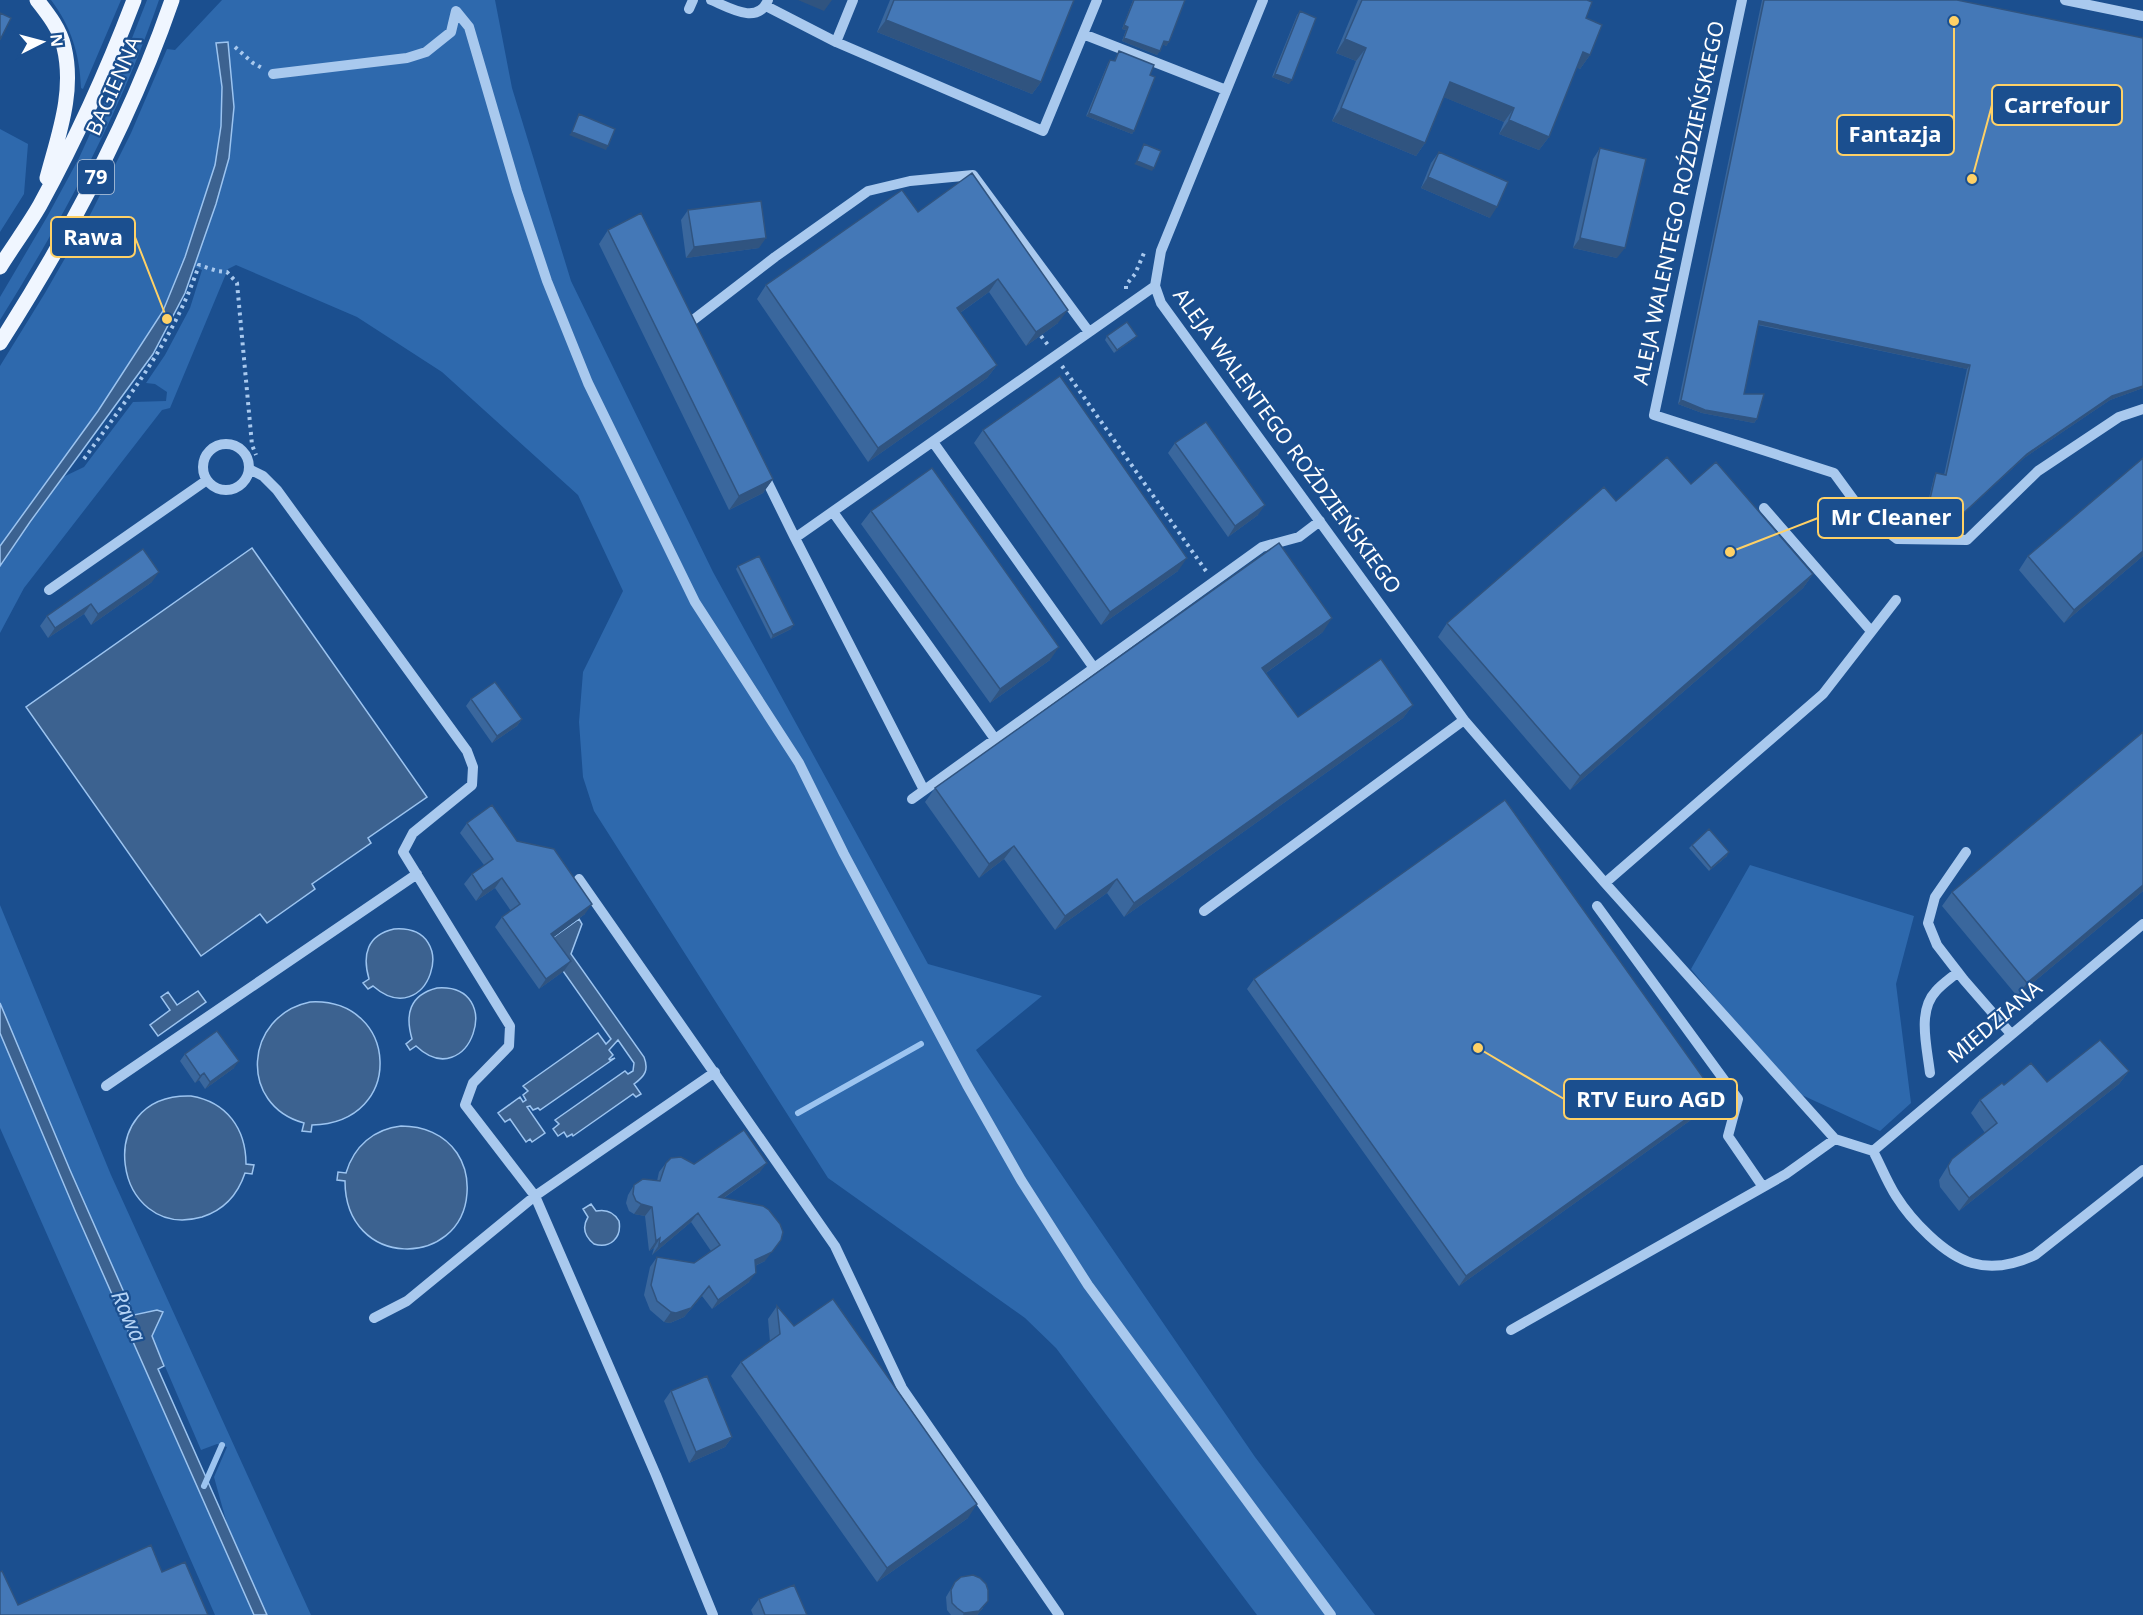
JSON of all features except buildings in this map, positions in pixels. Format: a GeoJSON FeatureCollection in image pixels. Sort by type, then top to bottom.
{"type":"FeatureCollection","features":[{"type":"Feature","properties":{"kind":"main road"},"geometry":{"type":"LineString","coordinates":[[37,0],[52,20],[64,47],[68,81],[64,115],[39,207]]}},
{"type":"Feature","properties":{"kind":"main road","name":"BAGIENNA"},"geometry":{"type":"LineString","coordinates":[[0,267],[39,207],[76,136],[103,78],[134,0]]}},
{"type":"Feature","properties":{"kind":"main road","name":"BAGIENNA"},"geometry":{"type":"LineString","coordinates":[[0,343],[46,268],[101,168],[149,62],[172,0]]}},
{"type":"Feature","properties":{"kind":"street"},"geometry":{"type":"LineString","coordinates":[[711,0],[744,14],[757,13],[767,3],[836,42],[1043,131],[1097,0]]}},
{"type":"Feature","properties":{"kind":"street"},"geometry":{"type":"LineString","coordinates":[[836,42],[853,0]]}},
{"type":"Feature","properties":{"kind":"street","name":"ALEJA WALENTEGO ROŹDZIEŃSKIEGO"},"geometry":{"type":"LineString","coordinates":[[1263,0],[1161,251],[1155,286],[1161,303],[1464,720],[1605,883],[1835,1139]]}},
{"type":"Feature","properties":{"kind":"street","name":"ALEJA WALENTEGO ROŹDZIEŃSKIEGO"},"geometry":{"type":"LineString","coordinates":[[1742,0],[1654,414],[1834,473],[1864,514],[1897,539],[1966,540],[2038,471],[2119,417],[2143,409]]}},
{"type":"Feature","properties":{"kind":"street"},"geometry":{"type":"LineString","coordinates":[[2065,0],[2143,16]]}},
{"type":"Feature","properties":{"kind":"street"},"geometry":{"type":"LineString","coordinates":[[273,74],[407,58],[426,52],[451,32],[456,5]]}},
{"type":"Feature","properties":{"kind":"street"},"geometry":{"type":"LineString","coordinates":[[456,5],[470,27],[517,191],[547,281],[588,383],[695,602],[799,763],[844,854],[945,1044],[1021,1180],[1088,1285],[1331,1615]]}},
{"type":"Feature","properties":{"kind":"street"},"geometry":{"type":"LineString","coordinates":[[1083,34],[1226,90]]}},
{"type":"Feature","properties":{"kind":"street"},"geometry":{"type":"LineString","coordinates":[[699,345],[688,324],[775,257],[868,191],[910,181],[973,175],[1089,332]]}},
{"type":"Feature","properties":{"kind":"street"},"geometry":{"type":"LineString","coordinates":[[795,538],[1155,286]]}},
{"type":"Feature","properties":{"kind":"street"},"geometry":{"type":"LineString","coordinates":[[933,442],[1094,668]]}},
{"type":"Feature","properties":{"kind":"street"},"geometry":{"type":"LineString","coordinates":[[224,444],[239,448],[245,454],[249,469],[242,483],[228,490],[213,485],[207,480],[203,465],[206,457],[216,446],[224,444]]}},
{"type":"Feature","properties":{"kind":"street"},"geometry":{"type":"LineString","coordinates":[[758,463],[924,790]]}},
{"type":"Feature","properties":{"kind":"street"},"geometry":{"type":"LineString","coordinates":[[249,469],[263,476],[277,490],[467,751],[473,767],[472,785],[413,833],[403,852],[510,1026],[508,1046],[473,1083],[465,1105],[535,1196],[656,1475],[713,1615]]}},
{"type":"Feature","properties":{"kind":"street"},"geometry":{"type":"LineString","coordinates":[[49,590],[207,480]]}},
{"type":"Feature","properties":{"kind":"street"},"geometry":{"type":"LineString","coordinates":[[1764,508],[1871,631]]}},
{"type":"Feature","properties":{"kind":"street"},"geometry":{"type":"LineString","coordinates":[[833,512],[995,739]]}},
{"type":"Feature","properties":{"kind":"street"},"geometry":{"type":"LineString","coordinates":[[912,799],[1262,547],[1299,537],[1320,521]]}},
{"type":"Feature","properties":{"kind":"street"},"geometry":{"type":"LineString","coordinates":[[1605,883],[1823,694],[1896,600]]}},
{"type":"Feature","properties":{"kind":"street"},"geometry":{"type":"LineString","coordinates":[[1204,911],[1464,720]]}},
{"type":"Feature","properties":{"kind":"street"},"geometry":{"type":"LineString","coordinates":[[1966,852],[1935,897],[1928,923],[1937,945],[2011,1034]]}},
{"type":"Feature","properties":{"kind":"street"},"geometry":{"type":"LineString","coordinates":[[106,1086],[417,874]]}},
{"type":"Feature","properties":{"kind":"street"},"geometry":{"type":"LineString","coordinates":[[579,879],[835,1246],[902,1388],[1059,1615]]}},
{"type":"Feature","properties":{"kind":"street"},"geometry":{"type":"LineString","coordinates":[[1597,906],[1738,1099],[1728,1136],[1763,1187]]}},
{"type":"Feature","properties":{"kind":"street","name":"MIEDZIANA"},"geometry":{"type":"LineString","coordinates":[[1873,1151],[2143,924]]}},
{"type":"Feature","properties":{"kind":"street"},"geometry":{"type":"LineString","coordinates":[[1930,1073],[1925,1022],[1926,1006],[1935,991],[1958,972]]}},
{"type":"Feature","properties":{"kind":"street"},"geometry":{"type":"LineString","coordinates":[[374,1318],[407,1301],[535,1196],[715,1072]]}},
{"type":"Feature","properties":{"kind":"street"},"geometry":{"type":"LineString","coordinates":[[1511,1330],[1763,1187],[1835,1139],[1873,1151],[1897,1197],[1918,1224],[1952,1253],[1972,1263],[1999,1266],[2022,1261],[2035,1255],[2143,1170]]}},
{"type":"Feature","properties":{"kind":"path"},"geometry":{"type":"LineString","coordinates":[[235,46],[252,63],[273,74]]}},
{"type":"Feature","properties":{"kind":"path"},"geometry":{"type":"LineString","coordinates":[[84,459],[162,348],[189,295],[198,265],[227,272],[237,283],[252,445],[263,476]]}},
{"type":"Feature","properties":{"kind":"path"},"geometry":{"type":"LineString","coordinates":[[1041,336],[1213,582]]}},
{"type":"Feature","properties":{"kind":"shaded area"},"geometry":{"type":"Polygon","coordinates":[[[51,0],[121,0],[83,89],[73,41],[64,20],[51,0]]]}},
{"type":"Feature","properties":{"kind":"shaded area"},"geometry":{"type":"Polygon","coordinates":[[[147,0],[159,0],[127,83],[68,204],[0,320],[0,297],[79,158],[123,61],[147,0]]]}},
{"type":"Feature","properties":{"kind":"shaded area"},"geometry":{"type":"Polygon","coordinates":[[[222,0],[495,0],[512,88],[571,281],[713,572],[928,964],[1042,996],[976,1050],[1255,1457],[1375,1615],[1257,1615],[1056,1348],[1025,1318],[828,1178],[594,811],[583,777],[579,722],[583,672],[623,591],[578,495],[442,372],[357,317],[236,265],[228,269],[170,408],[162,410],[24,588],[0,633],[0,566],[63,477],[84,467],[133,402],[166,401],[167,392],[155,384],[146,383],[165,355],[190,308],[202,270],[182,262],[163,311],[98,411],[0,546],[0,366],[91,213],[131,133],[167,49],[175,50],[222,0]]]}},
{"type":"Feature","properties":{"kind":"shaded area"},"geometry":{"type":"Polygon","coordinates":[[[0,129],[28,144],[24,194],[0,232],[0,129]]]}},
{"type":"Feature","properties":{"kind":"shaded area"},"geometry":{"type":"Polygon","coordinates":[[[1750,865],[1914,916],[1896,984],[1911,1103],[1880,1131],[1791,1090],[1691,969],[1750,865]]]}},
{"type":"Feature","properties":{"kind":"shaded area"},"geometry":{"type":"Polygon","coordinates":[[[0,905],[111,1175],[311,1615],[267,1615],[227,1524],[214,1477],[227,1447],[217,1444],[201,1450],[152,1336],[162,1312],[157,1310],[134,1316],[70,1170],[0,1003],[0,905]]]}},
{"type":"Feature","properties":{"kind":"shaded area"},"geometry":{"type":"Polygon","coordinates":[[[0,1033],[76,1213],[254,1615],[215,1615],[0,1128],[0,1033]]]}},
{"type":"Feature","properties":{"kind":"water"},"geometry":{"type":"Polygon","coordinates":[[[228,42],[234,107],[229,158],[216,204],[185,293],[153,354],[0,566],[0,546],[98,411],[163,311],[185,257],[215,165],[221,126],[222,87],[216,43],[228,42]]]}},
{"type":"Feature","properties":{"kind":"water"},"geometry":{"type":"Polygon","coordinates":[[[252,548],[427,797],[368,838],[371,843],[312,884],[315,889],[267,923],[260,914],[201,956],[26,707],[252,548]]]}},
{"type":"Feature","properties":{"kind":"water"},"geometry":{"type":"Polygon","coordinates":[[[579,919],[582,924],[571,954],[644,1057],[645,1072],[634,1084],[641,1094],[636,1097],[633,1094],[573,1136],[572,1134],[567,1137],[564,1132],[558,1136],[553,1129],[559,1124],[555,1120],[625,1071],[628,1074],[633,1071],[634,1063],[618,1040],[609,1050],[613,1055],[609,1059],[615,1058],[540,1110],[527,1107],[545,1133],[532,1142],[530,1139],[526,1142],[510,1119],[505,1122],[498,1113],[520,1097],[523,1102],[526,1100],[523,1095],[528,1091],[523,1086],[598,1033],[606,1044],[611,1039],[544,944],[579,919]]]}},
{"type":"Feature","properties":{"kind":"water"},"geometry":{"type":"Polygon","coordinates":[[[394,929],[415,932],[428,943],[433,957],[430,974],[422,988],[409,997],[393,997],[373,986],[368,989],[363,983],[369,979],[366,962],[372,941],[394,929]]]}},
{"type":"Feature","properties":{"kind":"water"},"geometry":{"type":"Polygon","coordinates":[[[437,988],[459,991],[471,1002],[476,1017],[473,1034],[465,1048],[452,1057],[435,1058],[416,1046],[410,1050],[406,1044],[412,1039],[409,1022],[411,1007],[420,996],[437,988]]]}},
{"type":"Feature","properties":{"kind":"water"},"geometry":{"type":"Polygon","coordinates":[[[198,991],[206,1002],[158,1036],[150,1025],[170,1010],[161,997],[168,992],[177,1005],[198,991]]]}},
{"type":"Feature","properties":{"kind":"water"},"geometry":{"type":"Polygon","coordinates":[[[310,1002],[340,1006],[361,1019],[375,1038],[380,1061],[377,1084],[364,1104],[343,1119],[312,1125],[311,1132],[302,1131],[304,1123],[283,1113],[268,1098],[259,1080],[258,1061],[262,1042],[272,1024],[288,1010],[310,1002]]]}},
{"type":"Feature","properties":{"kind":"water"},"geometry":{"type":"Polygon","coordinates":[[[0,1003],[134,1315],[157,1310],[163,1312],[152,1336],[164,1366],[158,1369],[267,1615],[254,1615],[76,1213],[0,1033],[0,1003]]]}},
{"type":"Feature","properties":{"kind":"water"},"geometry":{"type":"Polygon","coordinates":[[[191,1096],[215,1104],[232,1119],[242,1139],[246,1164],[254,1165],[252,1174],[245,1173],[234,1194],[217,1210],[202,1217],[172,1219],[149,1208],[133,1189],[125,1165],[127,1140],[138,1117],[159,1101],[191,1096]]]}},
{"type":"Feature","properties":{"kind":"water"},"geometry":{"type":"Polygon","coordinates":[[[401,1126],[432,1132],[452,1146],[462,1162],[467,1188],[460,1218],[446,1236],[426,1246],[404,1249],[382,1244],[363,1231],[350,1210],[345,1181],[337,1180],[338,1172],[346,1173],[354,1155],[366,1140],[382,1131],[401,1126]]]}},
{"type":"Feature","properties":{"kind":"water"},"geometry":{"type":"Polygon","coordinates":[[[591,1204],[596,1211],[609,1212],[619,1221],[619,1232],[614,1241],[605,1245],[594,1244],[586,1235],[585,1224],[588,1217],[583,1209],[591,1204]]]}},
{"type":"Feature","properties":{"kind":"waterway"},"geometry":{"type":"LineString","coordinates":[[798,1113],[921,1044]]}},
{"type":"Feature","properties":{"kind":"waterway"},"geometry":{"type":"LineString","coordinates":[[204,1486],[222,1445]]}},
{"type":"Feature","properties":{"kind":"place","name":"Fantazja"},"geometry":{"type":"Point","coordinates":[1954,21]}},
{"type":"Feature","properties":{"kind":"place","name":"Carrefour"},"geometry":{"type":"Point","coordinates":[1972,179]}},
{"type":"Feature","properties":{"kind":"place","name":"Rawa"},"geometry":{"type":"Point","coordinates":[167,319]}},
{"type":"Feature","properties":{"kind":"place","name":"Mr Cleaner"},"geometry":{"type":"Point","coordinates":[1730,552]}},
{"type":"Feature","properties":{"kind":"place","name":"RTV Euro AGD"},"geometry":{"type":"Point","coordinates":[1478,1048]}}]}
